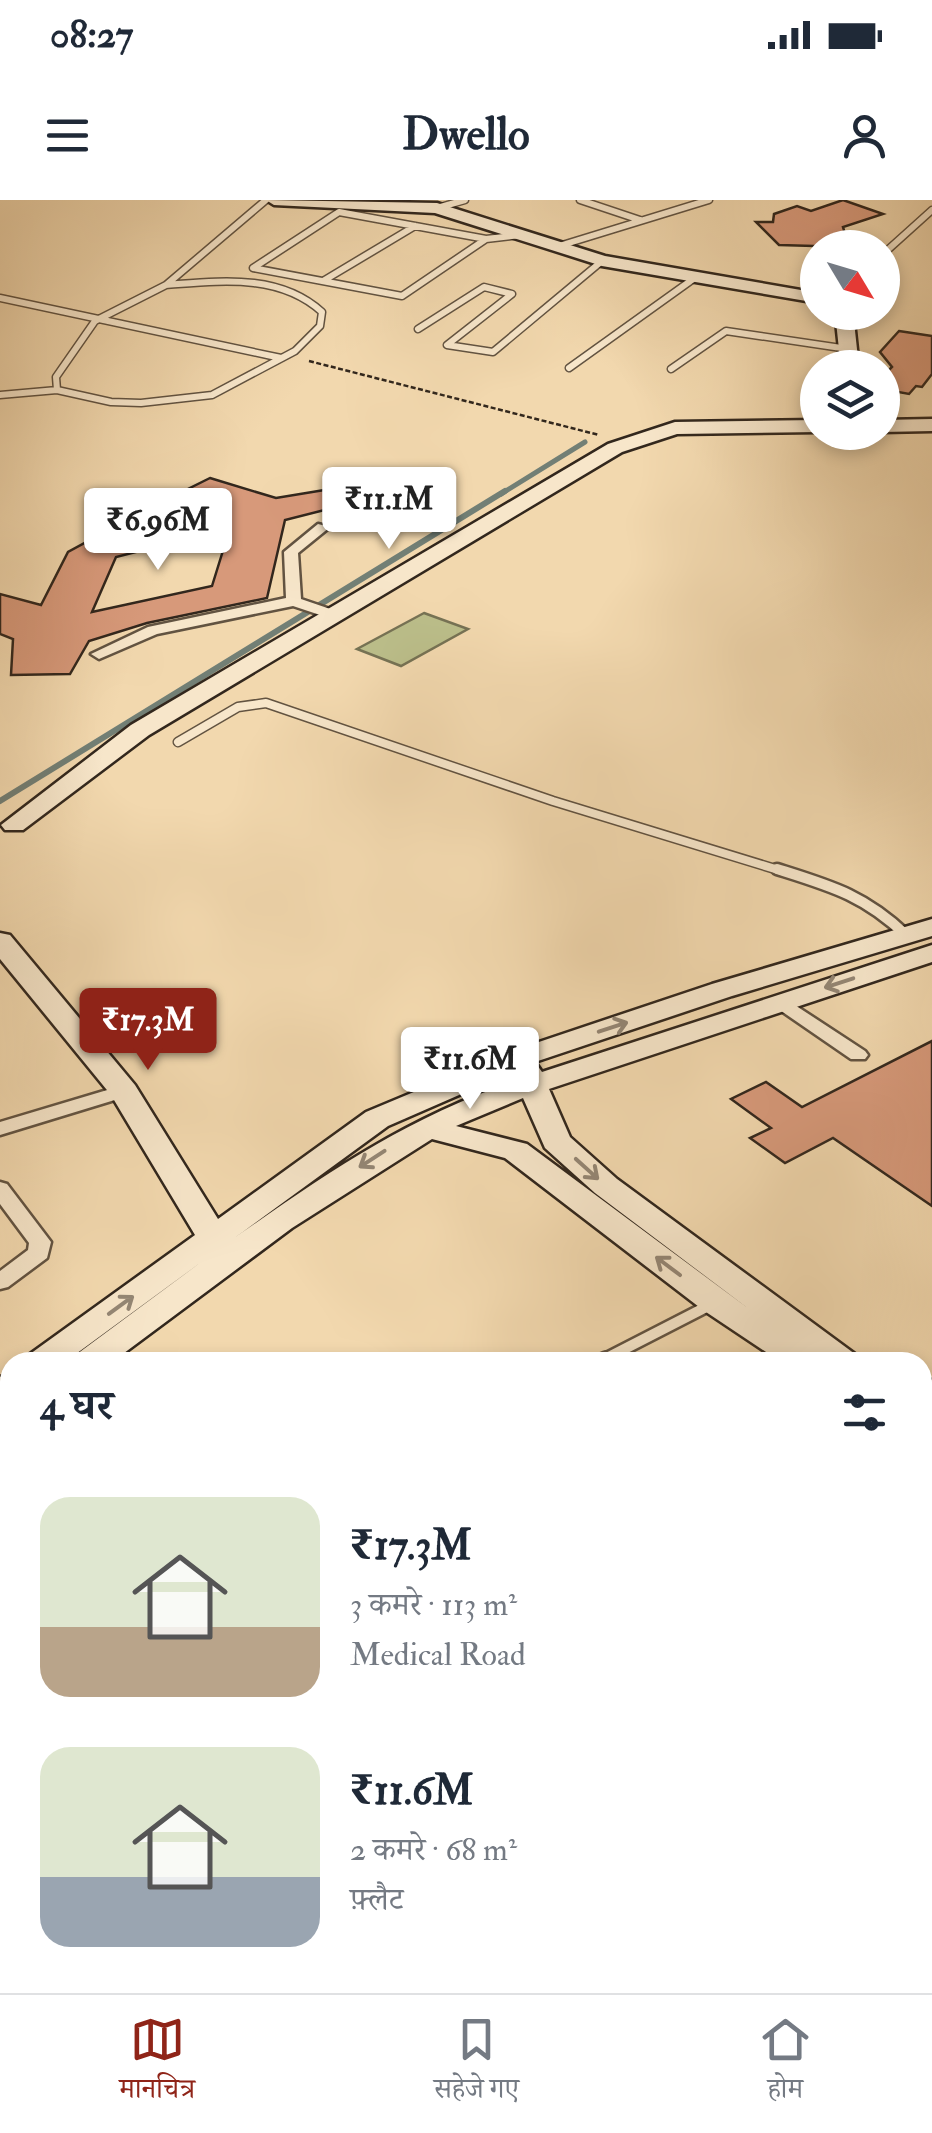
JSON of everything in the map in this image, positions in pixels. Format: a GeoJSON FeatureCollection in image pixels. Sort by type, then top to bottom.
{"type":"FeatureCollection","features":[{"type":"Feature","properties":{"kind":"street"},"geometry":{"type":"LineString","coordinates":[[274,200],[437,208],[602,260],[800,295]]}},
{"type":"Feature","properties":{"kind":"street"},"geometry":{"type":"LineString","coordinates":[[900,426],[932,425]]}},
{"type":"Feature","properties":{"kind":"street"},"geometry":{"type":"LineString","coordinates":[[14,826],[140,730],[616,448],[675,428],[800,426]]}},
{"type":"Feature","properties":{"kind":"street"},"geometry":{"type":"LineString","coordinates":[[294,602],[291,552],[323,527]]}},
{"type":"Feature","properties":{"kind":"street"},"geometry":{"type":"LineString","coordinates":[[99,654],[153,630],[294,602],[334,616]]}},
{"type":"Feature","properties":{"kind":"street"},"geometry":{"type":"LineString","coordinates":[[58,1352],[379,1154],[527,1071],[722,990],[919,931]]}},
{"type":"Feature","properties":{"kind":"street"},"geometry":{"type":"LineString","coordinates":[[0,940],[124,1090],[223,1248]]}},
{"type":"Feature","properties":{"kind":"street"},"geometry":{"type":"LineString","coordinates":[[101,1352],[378,1119],[527,1071],[781,1002],[932,953]]}},
{"type":"Feature","properties":{"kind":"street"},"geometry":{"type":"LineString","coordinates":[[781,1002],[858,1055]]}},
{"type":"Feature","properties":{"kind":"street"},"geometry":{"type":"LineString","coordinates":[[527,1071],[556,1141],[606,1186],[830,1352]]}},
{"type":"Feature","properties":{"kind":"street"},"geometry":{"type":"LineString","coordinates":[[0,1129],[124,1090]]}},
{"type":"Feature","properties":{"kind":"street"},"geometry":{"type":"LineString","coordinates":[[426,1128],[516,1151],[715,1302],[790,1352]]}},
{"type":"Feature","properties":{"kind":"street"},"geometry":{"type":"LineString","coordinates":[[0,1189],[40,1242],[39,1254],[0,1282]]}},
{"type":"Feature","properties":{"kind":"lane"},"geometry":{"type":"LineString","coordinates":[[57,390],[56,377],[95,321],[166,284],[266,200]]}},
{"type":"Feature","properties":{"kind":"lane"},"geometry":{"type":"LineString","coordinates":[[437,208],[465,200]]}},
{"type":"Feature","properties":{"kind":"lane"},"geometry":{"type":"LineString","coordinates":[[580,200],[641,221]]}},
{"type":"Feature","properties":{"kind":"lane"},"geometry":{"type":"LineString","coordinates":[[686,200],[697,204]]}},
{"type":"Feature","properties":{"kind":"lane"},"geometry":{"type":"LineString","coordinates":[[559,246],[708,200]]}},
{"type":"Feature","properties":{"kind":"lane"},"geometry":{"type":"LineString","coordinates":[[900,239],[932,210]]}},
{"type":"Feature","properties":{"kind":"lane"},"geometry":{"type":"LineString","coordinates":[[486,240],[402,296],[254,268],[339,212],[486,240],[525,234]]}},
{"type":"Feature","properties":{"kind":"lane"},"geometry":{"type":"LineString","coordinates":[[322,281],[416,226]]}},
{"type":"Feature","properties":{"kind":"lane"},"geometry":{"type":"LineString","coordinates":[[418,329],[484,286],[512,294],[447,345],[493,352],[602,260]]}},
{"type":"Feature","properties":{"kind":"lane"},"geometry":{"type":"LineString","coordinates":[[570,368],[696,277]]}},
{"type":"Feature","properties":{"kind":"lane"},"geometry":{"type":"LineString","coordinates":[[0,395],[57,390],[110,402],[188,400],[212,395],[285,357],[320,326],[322,312],[299,294],[259,284],[166,284]]}},
{"type":"Feature","properties":{"kind":"lane"},"geometry":{"type":"LineString","coordinates":[[0,298],[95,321],[285,357]]}},
{"type":"Feature","properties":{"kind":"lane"},"geometry":{"type":"LineString","coordinates":[[672,369],[705,342],[726,331],[813,350]]}},
{"type":"Feature","properties":{"kind":"lane"},"geometry":{"type":"LineString","coordinates":[[178,742],[238,706],[266,703],[553,801],[848,892],[919,931]]}},
{"type":"Feature","properties":{"kind":"lane"},"geometry":{"type":"LineString","coordinates":[[618,1352],[715,1302]]}},
{"type":"Feature","properties":{"kind":"path"},"geometry":{"type":"LineString","coordinates":[[285,357],[630,443]]}},
{"type":"Feature","properties":{"kind":"green space"},"geometry":{"type":"Polygon","coordinates":[[[424,613],[468,629],[401,666],[357,649],[424,613]]]}},
{"type":"Feature","properties":{"kind":"building"},"geometry":{"type":"Polygon","coordinates":[[[843,200],[883,214],[843,227],[844,230],[800,230],[800,246],[779,245],[756,222],[773,222],[774,214],[797,206],[811,211],[843,200]]]}},
{"type":"Feature","properties":{"kind":"building"},"geometry":{"type":"Polygon","coordinates":[[[899,331],[932,336],[932,374],[922,387],[916,386],[909,394],[900,392],[900,350],[882,350],[899,331]]]}},
{"type":"Feature","properties":{"kind":"building"},"geometry":{"type":"Polygon","coordinates":[[[210,478],[276,498],[361,484],[364,500],[285,520],[267,598],[147,623],[89,641],[70,674],[11,675],[13,639],[0,634],[0,594],[41,605],[68,552],[116,526],[226,508],[178,494],[210,478]],[[230,528],[116,557],[92,612],[212,586],[230,528]]]}},
{"type":"Feature","properties":{"kind":"building"},"geometry":{"type":"Polygon","coordinates":[[[932,1041],[932,1206],[833,1138],[785,1163],[750,1138],[771,1128],[731,1099],[766,1082],[802,1107],[932,1041]]]}},
{"type":"Feature","properties":{"kind":"waterway"},"geometry":{"type":"LineString","coordinates":[[501,494],[585,442]]}},
{"type":"Feature","properties":{"kind":"waterway"},"geometry":{"type":"LineString","coordinates":[[0,801],[505,491]]}}]}
